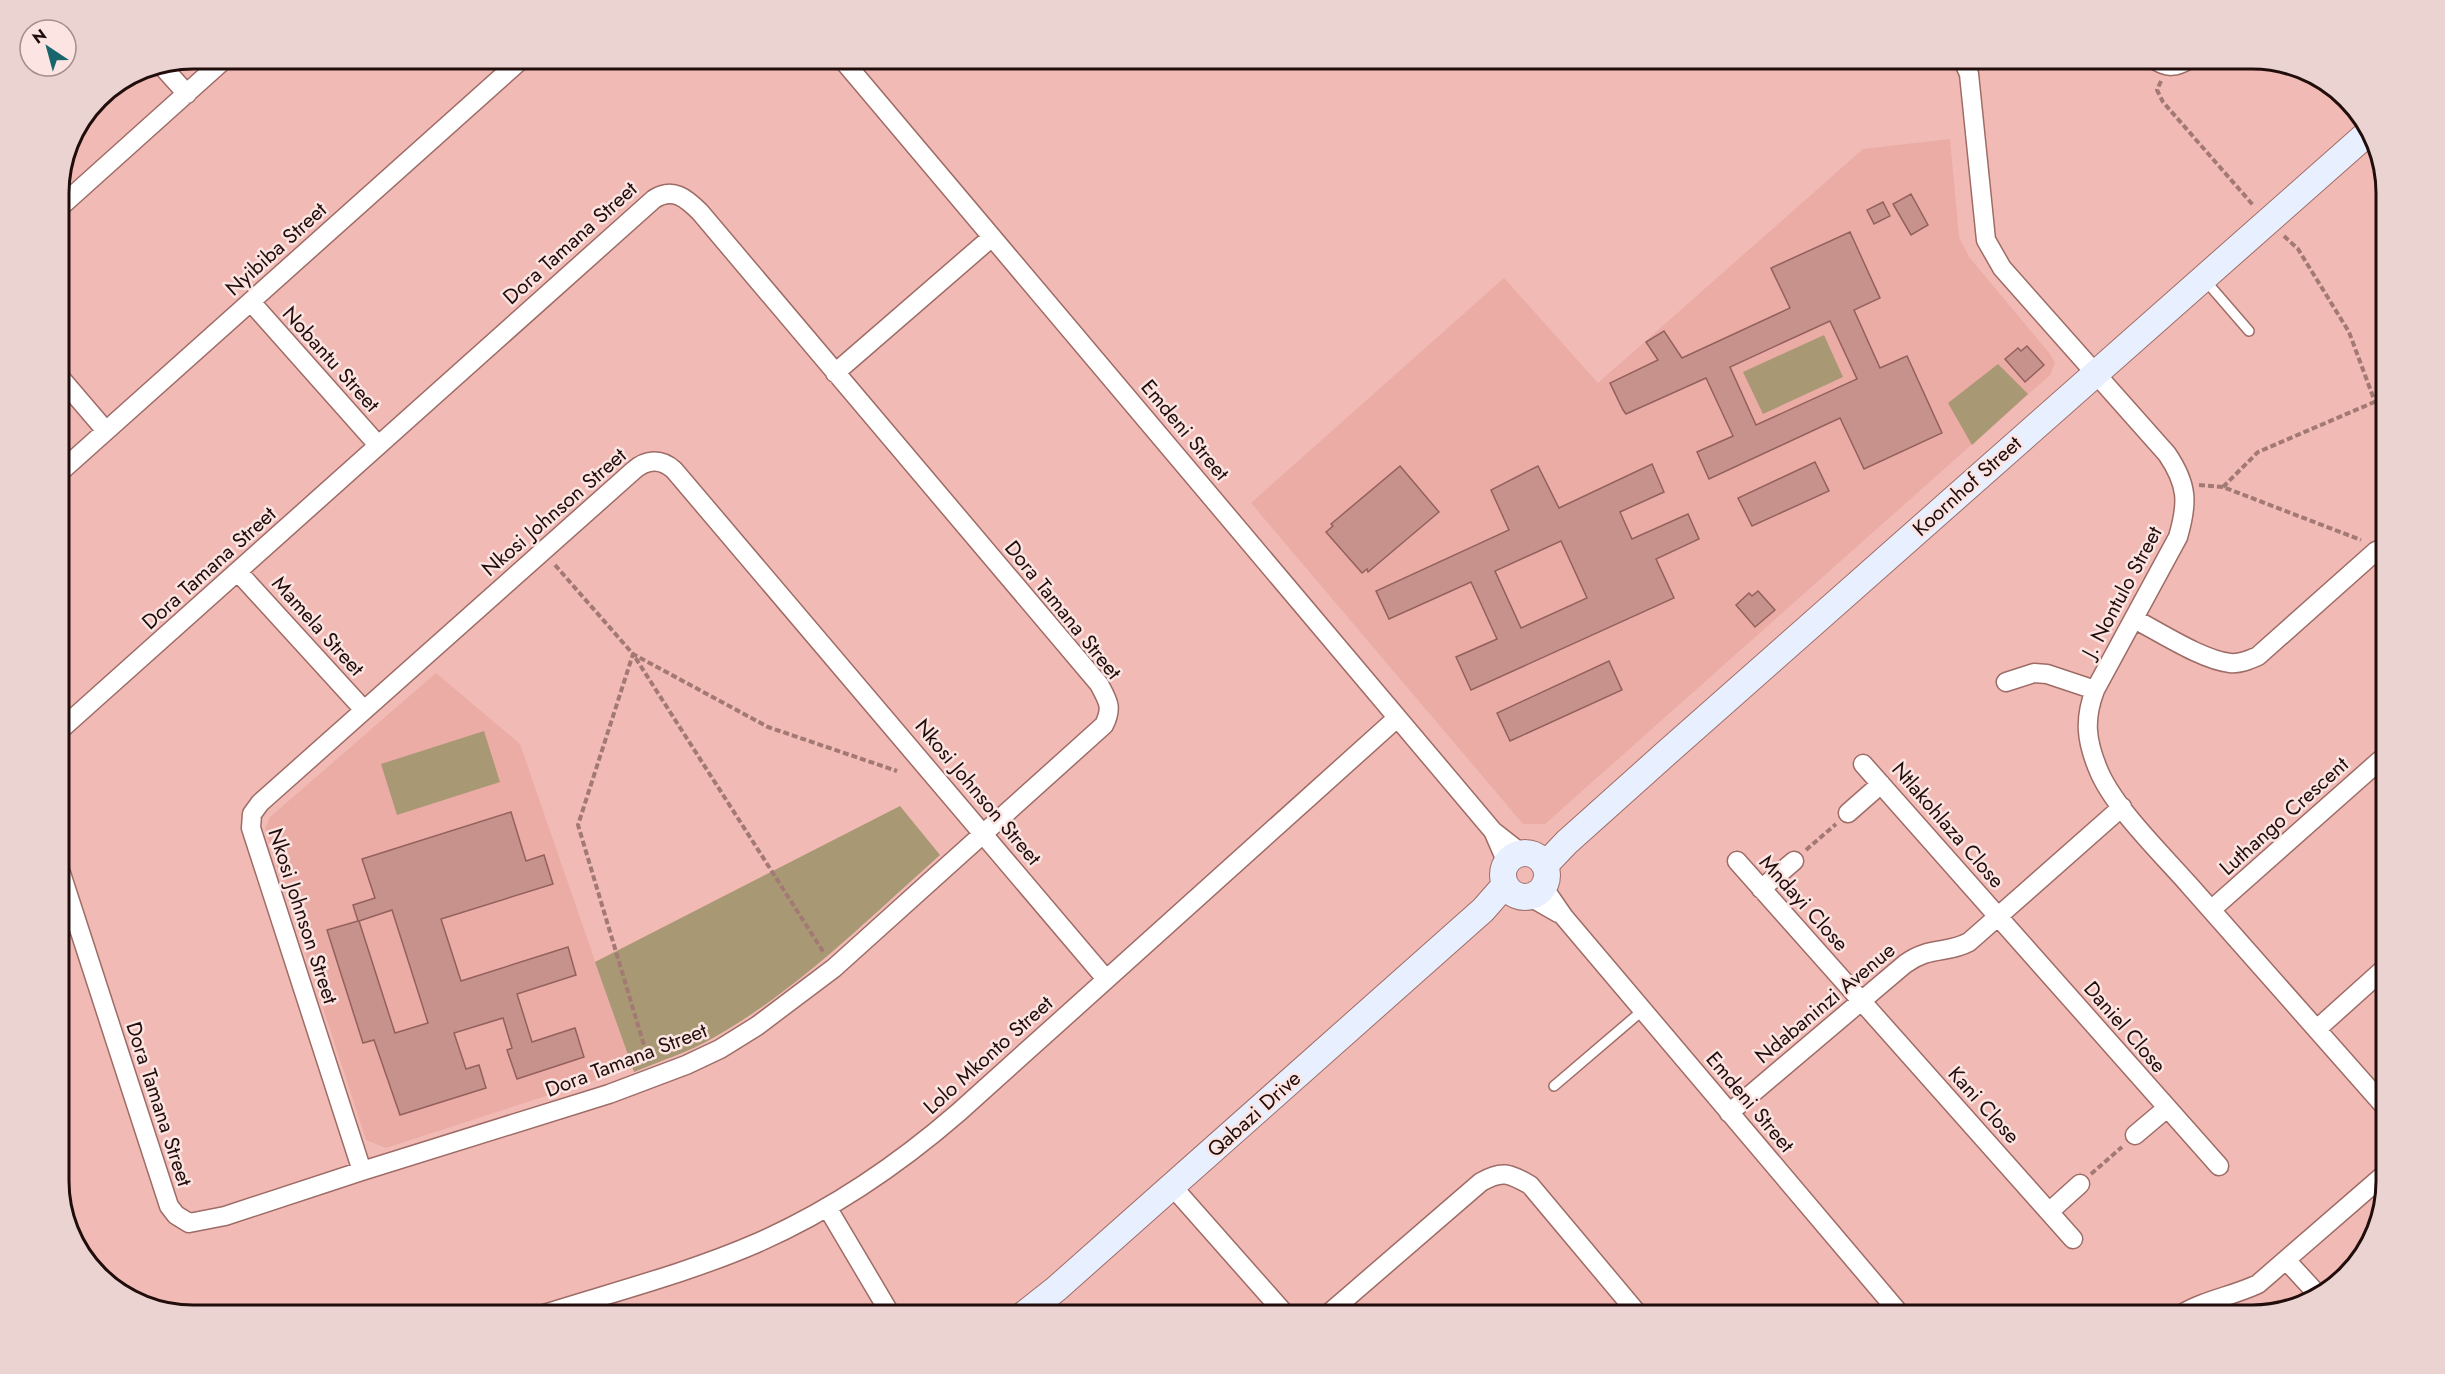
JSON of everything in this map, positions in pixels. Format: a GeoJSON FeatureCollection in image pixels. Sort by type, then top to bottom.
{"type":"FeatureCollection","features":[{"type":"Feature","properties":{"kind":"street"},"geometry":{"type":"LineString","coordinates":[[69,199],[214,69]]}},
{"type":"Feature","properties":{"kind":"street","name":"Nyibiba Street"},"geometry":{"type":"LineString","coordinates":[[69,464],[511,69]]}},
{"type":"Feature","properties":{"kind":"street","name":"Emdeni Street"},"geometry":{"type":"LineString","coordinates":[[850,69],[1493,831],[1525,875],[1564,917],[1892,1305]]}},
{"type":"Feature","properties":{"kind":"street","name":"J. Nontulo Street"},"geometry":{"type":"LineString","coordinates":[[1967,69],[1986,240],[2002,268],[2167,454],[2184,484],[2185,512],[2178,537],[2095,690],[2088,709],[2086,727],[2097,768],[2107,787],[2122,807],[2376,1097]]}},
{"type":"Feature","properties":{"kind":"street"},"geometry":{"type":"LineString","coordinates":[[167,71],[187,94]]}},
{"type":"Feature","properties":{"kind":"street","name":"Koornhof Street"},"geometry":{"type":"LineString","coordinates":[[1525,875],[1567,842],[2363,137]]}},
{"type":"Feature","properties":{"kind":"street","name":"Dora Tamana Street"},"geometry":{"type":"LineString","coordinates":[[69,722],[654,199],[667,194],[684,197],[700,212],[1099,684],[1110,710],[1104,725],[834,968],[739,1038],[703,1058],[578,1104],[197,1223],[189,1223],[176,1215],[169,1206],[69,909]]}},
{"type":"Feature","properties":{"kind":"street"},"geometry":{"type":"LineString","coordinates":[[835,373],[992,237]]}},
{"type":"Feature","properties":{"kind":"street","name":"Nobantu Street"},"geometry":{"type":"LineString","coordinates":[[251,302],[378,445]]}},
{"type":"Feature","properties":{"kind":"street"},"geometry":{"type":"LineString","coordinates":[[69,388],[106,431]]}},
{"type":"Feature","properties":{"kind":"street","name":"Nkosi Johnson Street"},"geometry":{"type":"LineString","coordinates":[[362,1171],[251,828],[252,814],[260,803],[638,466],[652,461],[668,464],[1106,978]]}},
{"type":"Feature","properties":{"kind":"street"},"geometry":{"type":"LineString","coordinates":[[2134,619],[2212,659],[2232,663],[2244,661],[2258,656],[2376,553]]}},
{"type":"Feature","properties":{"kind":"street","name":"Mamela Street"},"geometry":{"type":"LineString","coordinates":[[238,572],[364,710]]}},
{"type":"Feature","properties":{"kind":"street"},"geometry":{"type":"LineString","coordinates":[[2006,682],[2034,673],[2048,674],[2095,690]]}},
{"type":"Feature","properties":{"kind":"street","name":"Lolo Mkonto Street"},"geometry":{"type":"LineString","coordinates":[[575,1305],[758,1243],[827,1207],[883,1172],[935,1133],[1397,718]]}},
{"type":"Feature","properties":{"kind":"street","name":"Ntlakohlaza Close"},"geometry":{"type":"LineString","coordinates":[[1863,764],[1998,917]]}},
{"type":"Feature","properties":{"kind":"street","name":"Luthango Crescent"},"geometry":{"type":"LineString","coordinates":[[2211,910],[2376,764]]}},
{"type":"Feature","properties":{"kind":"street"},"geometry":{"type":"LineString","coordinates":[[1848,813],[1881,784]]}},
{"type":"Feature","properties":{"kind":"street","name":"Ndabaninzi Avenue"},"geometry":{"type":"LineString","coordinates":[[1729,1113],[1919,954],[1964,945],[2122,807]]}},
{"type":"Feature","properties":{"kind":"street","name":"Mndayi Close"},"geometry":{"type":"LineString","coordinates":[[1737,861],[1861,1001]]}},
{"type":"Feature","properties":{"kind":"street"},"geometry":{"type":"LineString","coordinates":[[1761,889],[1794,861]]}},
{"type":"Feature","properties":{"kind":"street","name":"Qabazi Drive"},"geometry":{"type":"LineString","coordinates":[[1036,1305],[1525,875]]}},
{"type":"Feature","properties":{"kind":"street","name":"Daniel Close"},"geometry":{"type":"LineString","coordinates":[[1998,917],[2219,1166]]}},
{"type":"Feature","properties":{"kind":"street"},"geometry":{"type":"LineString","coordinates":[[2316,1029],[2376,976]]}},
{"type":"Feature","properties":{"kind":"street","name":"Kani Close"},"geometry":{"type":"LineString","coordinates":[[1861,1001],[2073,1239]]}},
{"type":"Feature","properties":{"kind":"street"},"geometry":{"type":"LineString","coordinates":[[2135,1135],[2167,1108]]}},
{"type":"Feature","properties":{"kind":"street"},"geometry":{"type":"LineString","coordinates":[[1340,1305],[1480,1182],[1493,1175],[1505,1173],[1530,1185],[1630,1305]]}},
{"type":"Feature","properties":{"kind":"street"},"geometry":{"type":"LineString","coordinates":[[2199,1305],[2242,1292],[2258,1284],[2376,1182]]}},
{"type":"Feature","properties":{"kind":"street"},"geometry":{"type":"LineString","coordinates":[[2049,1212],[2080,1184]]}},
{"type":"Feature","properties":{"kind":"street"},"geometry":{"type":"LineString","coordinates":[[1172,1186],[1276,1305]]}},
{"type":"Feature","properties":{"kind":"street"},"geometry":{"type":"LineString","coordinates":[[827,1207],[885,1305]]}},
{"type":"Feature","properties":{"kind":"street"},"geometry":{"type":"LineString","coordinates":[[2287,1261],[2313,1289]]}},
{"type":"Feature","properties":{"kind":"lane"},"geometry":{"type":"LineString","coordinates":[[2203,278],[2249,331]]}},
{"type":"Feature","properties":{"kind":"lane"},"geometry":{"type":"LineString","coordinates":[[1554,1086],[1643,1010]]}},
{"type":"Feature","properties":{"kind":"path"},"geometry":{"type":"LineString","coordinates":[[2159,69],[2157,90],[2163,102],[2267,220],[2298,249],[2349,332],[2375,402],[2258,452],[2223,487]]}},
{"type":"Feature","properties":{"kind":"path"},"geometry":{"type":"LineString","coordinates":[[2184,484],[2223,487],[2376,547]]}},
{"type":"Feature","properties":{"kind":"path"},"geometry":{"type":"LineString","coordinates":[[543,551],[633,654],[834,968]]}},
{"type":"Feature","properties":{"kind":"path"},"geometry":{"type":"LineString","coordinates":[[633,654],[768,727],[897,771]]}},
{"type":"Feature","properties":{"kind":"path"},"geometry":{"type":"LineString","coordinates":[[633,654],[579,825],[653,1077]]}},
{"type":"Feature","properties":{"kind":"path"},"geometry":{"type":"LineString","coordinates":[[1794,861],[1848,813]]}},
{"type":"Feature","properties":{"kind":"path"},"geometry":{"type":"LineString","coordinates":[[2080,1184],[2135,1135]]}},
{"type":"Feature","properties":{"kind":"shaded area"},"geometry":{"type":"Polygon","coordinates":[[[1950,139],[1959,237],[1969,257],[2050,354],[2055,363],[2050,375],[1545,824],[1523,824],[1251,503],[1504,278],[1598,383],[1863,149],[1950,139]]]}},
{"type":"Feature","properties":{"kind":"shaded area"},"geometry":{"type":"Polygon","coordinates":[[[1824,335],[1843,377],[1763,414],[1743,372],[1824,335]]]}},
{"type":"Feature","properties":{"kind":"shaded area"},"geometry":{"type":"Polygon","coordinates":[[[1998,364],[2028,394],[1972,445],[1948,403],[1998,364]]]}},
{"type":"Feature","properties":{"kind":"shaded area"},"geometry":{"type":"Polygon","coordinates":[[[436,673],[520,744],[632,1068],[386,1148],[366,1140],[265,829],[270,817],[436,673]]]}},
{"type":"Feature","properties":{"kind":"shaded area"},"geometry":{"type":"Polygon","coordinates":[[[484,731],[500,782],[397,815],[381,764],[484,731]]]}},
{"type":"Feature","properties":{"kind":"shaded area"},"geometry":{"type":"Polygon","coordinates":[[[900,806],[940,855],[859,928],[774,998],[704,1043],[634,1072],[595,962],[900,806]]]}},
{"type":"Feature","properties":{"kind":"building"},"geometry":{"type":"Polygon","coordinates":[[[1911,194],[1928,225],[1911,235],[1893,204],[1911,194]]]}},
{"type":"Feature","properties":{"kind":"building"},"geometry":{"type":"Polygon","coordinates":[[[1883,202],[1890,216],[1874,224],[1867,210],[1883,202]]]}},
{"type":"Feature","properties":{"kind":"building"},"geometry":{"type":"Polygon","coordinates":[[[1850,232],[1880,298],[1854,310],[1880,368],[1907,356],[1942,433],[1864,469],[1840,418],[1709,479],[1697,452],[1733,436],[1706,378],[1626,414],[1610,383],[1658,360],[1646,342],[1664,331],[1682,358],[1790,308],[1771,268],[1850,232]],[[1830,321],[1730,367],[1756,425],[1857,379],[1830,321]]]}},
{"type":"Feature","properties":{"kind":"building"},"geometry":{"type":"Polygon","coordinates":[[[2027,346],[2044,365],[2025,382],[2005,359],[2018,348],[2021,351],[2027,346]]]}},
{"type":"Feature","properties":{"kind":"building"},"geometry":{"type":"Polygon","coordinates":[[[1815,462],[1829,491],[1752,526],[1738,498],[1815,462]]]}},
{"type":"Feature","properties":{"kind":"building"},"geometry":{"type":"Polygon","coordinates":[[[1652,464],[1664,492],[1620,512],[1632,539],[1688,514],[1699,539],[1656,559],[1674,598],[1471,690],[1456,657],[1497,639],[1471,582],[1389,619],[1376,591],[1509,530],[1491,490],[1538,466],[1559,508],[1652,464]],[[1561,541],[1495,571],[1521,628],[1587,598],[1561,541]]]}},
{"type":"Feature","properties":{"kind":"building"},"geometry":{"type":"Polygon","coordinates":[[[1400,466],[1439,512],[1368,572],[1367,569],[1362,573],[1326,532],[1333,526],[1331,524],[1400,466]]]}},
{"type":"Feature","properties":{"kind":"building"},"geometry":{"type":"Polygon","coordinates":[[[1758,591],[1775,610],[1755,627],[1736,605],[1749,593],[1752,596],[1758,591]]]}},
{"type":"Feature","properties":{"kind":"building"},"geometry":{"type":"Polygon","coordinates":[[[1609,661],[1622,690],[1510,741],[1497,713],[1609,661]]]}},
{"type":"Feature","properties":{"kind":"building"},"geometry":{"type":"Polygon","coordinates":[[[511,812],[526,861],[544,855],[553,884],[441,919],[461,981],[568,947],[576,975],[517,994],[532,1042],[575,1028],[584,1057],[517,1079],[507,1050],[512,1048],[503,1018],[454,1033],[466,1069],[479,1065],[486,1088],[400,1115],[374,1040],[363,1043],[327,930],[358,921],[353,905],[375,898],[362,859],[511,812]],[[392,910],[359,921],[395,1033],[428,1023],[392,910]]]}}]}
